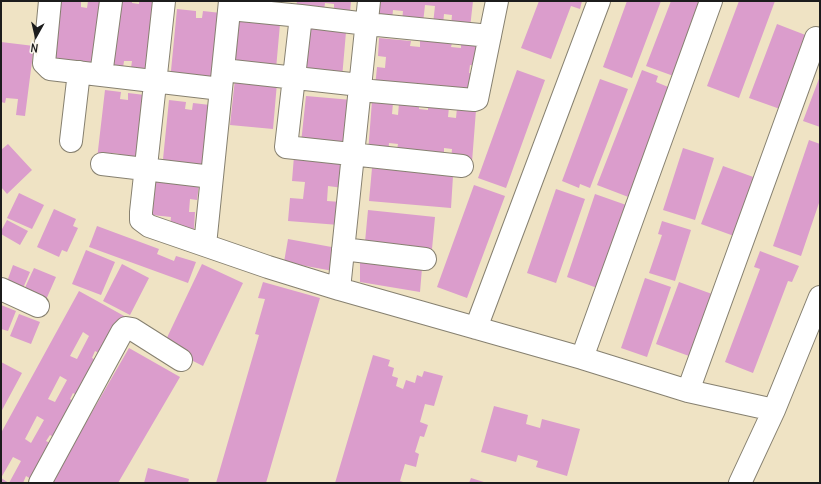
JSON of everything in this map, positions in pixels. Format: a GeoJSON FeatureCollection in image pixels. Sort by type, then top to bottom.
{"type":"FeatureCollection","features":[{"type":"Feature","properties":{"kind":"street"},"geometry":{"type":"LineString","coordinates":[[50,1],[44,63],[50,69],[154,81],[294,78],[360,88],[474,100],[477,99],[479,95],[497,1]]}},
{"type":"Feature","properties":{"kind":"street"},"geometry":{"type":"LineString","coordinates":[[101,75],[111,1]]}},
{"type":"Feature","properties":{"kind":"street"},"geometry":{"type":"LineString","coordinates":[[164,1],[154,81],[141,212],[141,220],[149,226],[268,267],[339,289],[582,358],[688,390],[774,410]]}},
{"type":"Feature","properties":{"kind":"street"},"geometry":{"type":"LineString","coordinates":[[339,289],[369,1]]}},
{"type":"Feature","properties":{"kind":"street"},"geometry":{"type":"LineString","coordinates":[[476,328],[599,1]]}},
{"type":"Feature","properties":{"kind":"street"},"geometry":{"type":"LineString","coordinates":[[582,358],[712,1]]}},
{"type":"Feature","properties":{"kind":"street"},"geometry":{"type":"LineString","coordinates":[[205,245],[230,5],[367,24],[490,36]]}},
{"type":"Feature","properties":{"kind":"street"},"geometry":{"type":"LineString","coordinates":[[301,16],[286,147],[462,166]]}},
{"type":"Feature","properties":{"kind":"street"},"geometry":{"type":"LineString","coordinates":[[688,390],[816,38]]}},
{"type":"Feature","properties":{"kind":"street"},"geometry":{"type":"LineString","coordinates":[[71,141],[79,72]]}},
{"type":"Feature","properties":{"kind":"street"},"geometry":{"type":"LineString","coordinates":[[102,164],[212,177]]}},
{"type":"Feature","properties":{"kind":"street"},"geometry":{"type":"LineString","coordinates":[[343,249],[425,259]]}},
{"type":"Feature","properties":{"kind":"street"},"geometry":{"type":"LineString","coordinates":[[1,288],[38,306]]}},
{"type":"Feature","properties":{"kind":"street"},"geometry":{"type":"LineString","coordinates":[[740,483],[774,410],[820,297]]}},
{"type":"Feature","properties":{"kind":"street"},"geometry":{"type":"LineString","coordinates":[[40,483],[122,332],[126,328],[132,329],[181,360]]}},
{"type":"Feature","properties":{"kind":"building"},"geometry":{"type":"Polygon","coordinates":[[[61,1],[81,1],[81,7],[87,8],[88,1],[106,1],[98,71],[55,66],[61,1]]]}},
{"type":"Feature","properties":{"kind":"building"},"geometry":{"type":"Polygon","coordinates":[[[112,1],[132,1],[132,3],[139,4],[139,1],[157,1],[149,71],[131,68],[132,61],[124,61],[123,68],[105,66],[112,1]]]}},
{"type":"Feature","properties":{"kind":"building"},"geometry":{"type":"Polygon","coordinates":[[[297,1],[351,1],[350,13],[334,12],[334,4],[325,3],[324,11],[296,8],[297,1]]]}},
{"type":"Feature","properties":{"kind":"building"},"geometry":{"type":"Polygon","coordinates":[[[373,1],[473,1],[470,28],[451,26],[452,15],[444,14],[443,25],[433,24],[435,6],[425,5],[423,23],[402,21],[403,11],[393,10],[392,20],[372,18],[373,1]]]}},
{"type":"Feature","properties":{"kind":"building"},"geometry":{"type":"Polygon","coordinates":[[[539,1],[582,1],[580,9],[571,6],[551,59],[521,48],[539,1]]]}},
{"type":"Feature","properties":{"kind":"building"},"geometry":{"type":"Polygon","coordinates":[[[627,1],[661,1],[632,78],[603,67],[627,1]]]}},
{"type":"Feature","properties":{"kind":"building"},"geometry":{"type":"Polygon","coordinates":[[[671,1],[708,1],[679,78],[646,66],[671,1]]]}},
{"type":"Feature","properties":{"kind":"building"},"geometry":{"type":"Polygon","coordinates":[[[739,1],[775,1],[739,98],[707,86],[739,1]]]}},
{"type":"Feature","properties":{"kind":"building"},"geometry":{"type":"Polygon","coordinates":[[[177,9],[196,11],[196,18],[202,18],[203,11],[221,13],[213,85],[170,81],[177,9]]]}},
{"type":"Feature","properties":{"kind":"building"},"geometry":{"type":"Polygon","coordinates":[[[237,20],[280,24],[276,69],[232,65],[237,20]]]}},
{"type":"Feature","properties":{"kind":"building"},"geometry":{"type":"Polygon","coordinates":[[[777,24],[808,36],[780,109],[749,98],[777,24]]]}},
{"type":"Feature","properties":{"kind":"building"},"geometry":{"type":"Polygon","coordinates":[[[302,28],[346,32],[342,78],[298,73],[302,28]]]}},
{"type":"Feature","properties":{"kind":"building"},"geometry":{"type":"Polygon","coordinates":[[[379,38],[411,41],[410,46],[420,47],[420,40],[452,43],[451,47],[461,48],[461,44],[479,45],[477,66],[470,65],[469,73],[477,74],[475,95],[375,87],[377,67],[385,68],[386,57],[378,56],[379,38]]]}},
{"type":"Feature","properties":{"kind":"building"},"geometry":{"type":"Polygon","coordinates":[[[1,42],[34,46],[25,116],[16,115],[18,99],[6,98],[5,103],[1,102],[1,42]]]}},
{"type":"Feature","properties":{"kind":"building"},"geometry":{"type":"Polygon","coordinates":[[[517,70],[545,80],[506,188],[478,178],[517,70]]]}},
{"type":"Feature","properties":{"kind":"building"},"geometry":{"type":"Polygon","coordinates":[[[642,70],[658,76],[656,82],[673,89],[631,198],[597,185],[642,70]]]}},
{"type":"Feature","properties":{"kind":"building"},"geometry":{"type":"Polygon","coordinates":[[[820,76],[820,127],[803,121],[820,76]]]}},
{"type":"Feature","properties":{"kind":"building"},"geometry":{"type":"Polygon","coordinates":[[[235,79],[277,83],[273,129],[230,125],[235,79]]]}},
{"type":"Feature","properties":{"kind":"building"},"geometry":{"type":"Polygon","coordinates":[[[600,79],[628,89],[590,188],[580,184],[579,188],[562,181],[600,79]]]}},
{"type":"Feature","properties":{"kind":"building"},"geometry":{"type":"Polygon","coordinates":[[[105,90],[121,92],[120,99],[128,100],[128,93],[145,95],[137,163],[119,161],[120,154],[112,153],[111,160],[97,159],[105,90]]]}},
{"type":"Feature","properties":{"kind":"building"},"geometry":{"type":"Polygon","coordinates":[[[306,96],[352,100],[347,147],[301,143],[306,96]]]}},
{"type":"Feature","properties":{"kind":"building"},"geometry":{"type":"Polygon","coordinates":[[[169,100],[186,102],[185,109],[192,110],[193,103],[210,105],[202,173],[162,169],[169,100]]]}},
{"type":"Feature","properties":{"kind":"building"},"geometry":{"type":"Polygon","coordinates":[[[372,101],[393,103],[392,114],[398,115],[399,103],[419,105],[419,109],[428,110],[428,106],[449,107],[448,117],[456,118],[457,108],[476,110],[472,162],[451,160],[452,149],[444,148],[444,159],[396,155],[398,144],[389,143],[388,155],[368,153],[372,101]]]}},
{"type":"Feature","properties":{"kind":"building"},"geometry":{"type":"Polygon","coordinates":[[[809,140],[820,144],[820,200],[801,256],[773,246],[809,140]]]}},
{"type":"Feature","properties":{"kind":"building"},"geometry":{"type":"Polygon","coordinates":[[[8,144],[32,170],[7,194],[1,187],[1,150],[8,144]]]}},
{"type":"Feature","properties":{"kind":"building"},"geometry":{"type":"Polygon","coordinates":[[[683,148],[714,158],[695,220],[663,210],[683,148]]]}},
{"type":"Feature","properties":{"kind":"building"},"geometry":{"type":"Polygon","coordinates":[[[294,156],[345,161],[343,188],[328,186],[327,201],[341,202],[339,225],[288,221],[290,198],[303,199],[305,182],[292,181],[294,156]]]}},
{"type":"Feature","properties":{"kind":"building"},"geometry":{"type":"Polygon","coordinates":[[[723,166],[756,178],[734,236],[701,224],[723,166]]]}},
{"type":"Feature","properties":{"kind":"building"},"geometry":{"type":"Polygon","coordinates":[[[372,168],[453,176],[451,208],[369,201],[372,168]]]}},
{"type":"Feature","properties":{"kind":"building"},"geometry":{"type":"Polygon","coordinates":[[[156,180],[199,185],[197,200],[190,199],[189,212],[195,212],[194,229],[170,226],[171,217],[152,215],[156,180]]]}},
{"type":"Feature","properties":{"kind":"building"},"geometry":{"type":"Polygon","coordinates":[[[474,185],[505,196],[467,298],[437,287],[474,185]]]}},
{"type":"Feature","properties":{"kind":"building"},"geometry":{"type":"Polygon","coordinates":[[[556,189],[585,199],[556,283],[527,273],[556,189]]]}},
{"type":"Feature","properties":{"kind":"building"},"geometry":{"type":"Polygon","coordinates":[[[19,193],[44,205],[32,229],[7,218],[19,193]]]}},
{"type":"Feature","properties":{"kind":"building"},"geometry":{"type":"Polygon","coordinates":[[[595,194],[629,206],[600,289],[567,277],[595,194]]]}},
{"type":"Feature","properties":{"kind":"building"},"geometry":{"type":"Polygon","coordinates":[[[54,209],[76,219],[73,226],[78,228],[67,252],[62,250],[59,257],[37,247],[54,209]]]}},
{"type":"Feature","properties":{"kind":"building"},"geometry":{"type":"Polygon","coordinates":[[[368,210],[435,217],[432,249],[365,242],[368,210]]]}},
{"type":"Feature","properties":{"kind":"building"},"geometry":{"type":"Polygon","coordinates":[[[7,220],[28,231],[20,245],[1,234],[7,220]]]}},
{"type":"Feature","properties":{"kind":"building"},"geometry":{"type":"Polygon","coordinates":[[[662,221],[691,230],[675,281],[649,273],[662,235],[658,234],[662,221]]]}},
{"type":"Feature","properties":{"kind":"building"},"geometry":{"type":"Polygon","coordinates":[[[97,226],[159,249],[157,254],[174,261],[176,256],[196,262],[188,283],[89,247],[97,226]]]}},
{"type":"Feature","properties":{"kind":"building"},"geometry":{"type":"Polygon","coordinates":[[[288,239],[337,248],[333,271],[284,262],[288,239]]]}},
{"type":"Feature","properties":{"kind":"building"},"geometry":{"type":"Polygon","coordinates":[[[86,250],[115,262],[101,295],[72,284],[86,250]]]}},
{"type":"Feature","properties":{"kind":"building"},"geometry":{"type":"Polygon","coordinates":[[[760,251],[799,266],[792,282],[788,281],[753,373],[725,362],[760,269],[754,267],[760,251]]]}},
{"type":"Feature","properties":{"kind":"building"},"geometry":{"type":"Polygon","coordinates":[[[360,262],[422,268],[420,292],[360,282],[360,262]]]}},
{"type":"Feature","properties":{"kind":"building"},"geometry":{"type":"Polygon","coordinates":[[[122,264],[149,278],[130,315],[103,301],[122,264]]]}},
{"type":"Feature","properties":{"kind":"building"},"geometry":{"type":"Polygon","coordinates":[[[202,264],[243,283],[203,366],[163,346],[202,264]]]}},
{"type":"Feature","properties":{"kind":"building"},"geometry":{"type":"Polygon","coordinates":[[[13,265],[30,272],[21,293],[5,287],[13,265]]]}},
{"type":"Feature","properties":{"kind":"building"},"geometry":{"type":"Polygon","coordinates":[[[34,268],[56,277],[45,302],[23,292],[34,268]]]}},
{"type":"Feature","properties":{"kind":"building"},"geometry":{"type":"Polygon","coordinates":[[[645,278],[671,287],[647,357],[621,348],[645,278]]]}},
{"type":"Feature","properties":{"kind":"building"},"geometry":{"type":"Polygon","coordinates":[[[263,282],[320,298],[266,483],[216,483],[259,335],[255,334],[265,299],[258,298],[263,282]]]}},
{"type":"Feature","properties":{"kind":"building"},"geometry":{"type":"Polygon","coordinates":[[[679,282],[712,294],[689,356],[656,344],[679,282]]]}},
{"type":"Feature","properties":{"kind":"building"},"geometry":{"type":"Polygon","coordinates":[[[79,291],[126,317],[105,356],[95,351],[92,358],[101,363],[82,398],[73,393],[70,399],[79,404],[59,440],[50,435],[46,441],[56,446],[36,482],[26,476],[23,483],[9,483],[21,461],[13,457],[1,478],[1,433],[79,291]],[[83,332],[70,356],[77,359],[89,336],[83,332]],[[60,376],[48,399],[55,402],[67,380],[60,376]],[[37,416],[25,439],[31,443],[44,420],[37,416]]]}},
{"type":"Feature","properties":{"kind":"building"},"geometry":{"type":"Polygon","coordinates":[[[1,305],[16,311],[8,331],[1,329],[1,305]]]}},
{"type":"Feature","properties":{"kind":"building"},"geometry":{"type":"Polygon","coordinates":[[[19,314],[40,322],[31,344],[10,336],[19,314]]]}},
{"type":"Feature","properties":{"kind":"building"},"geometry":{"type":"Polygon","coordinates":[[[129,348],[180,377],[118,483],[51,483],[129,348]]]}},
{"type":"Feature","properties":{"kind":"building"},"geometry":{"type":"Polygon","coordinates":[[[373,355],[390,360],[388,366],[394,368],[392,376],[398,378],[396,386],[403,389],[406,380],[415,383],[417,375],[422,377],[424,371],[443,376],[434,406],[425,404],[420,422],[428,425],[424,437],[420,436],[415,452],[419,454],[416,467],[405,464],[400,481],[406,483],[335,483],[373,355]]]}},
{"type":"Feature","properties":{"kind":"building"},"geometry":{"type":"Polygon","coordinates":[[[1,362],[22,373],[1,412],[1,362]]]}},
{"type":"Feature","properties":{"kind":"building"},"geometry":{"type":"Polygon","coordinates":[[[494,406],[528,415],[526,424],[540,428],[542,419],[580,429],[567,476],[536,467],[538,461],[518,455],[516,462],[481,452],[494,406]]]}},
{"type":"Feature","properties":{"kind":"building"},"geometry":{"type":"Polygon","coordinates":[[[148,468],[189,479],[188,483],[144,483],[148,468]]]}},
{"type":"Feature","properties":{"kind":"building"},"geometry":{"type":"Polygon","coordinates":[[[1,478],[9,483],[1,483],[1,478]]]}},
{"type":"Feature","properties":{"kind":"building"},"geometry":{"type":"Polygon","coordinates":[[[471,478],[487,483],[469,483],[471,478]]]}}]}
